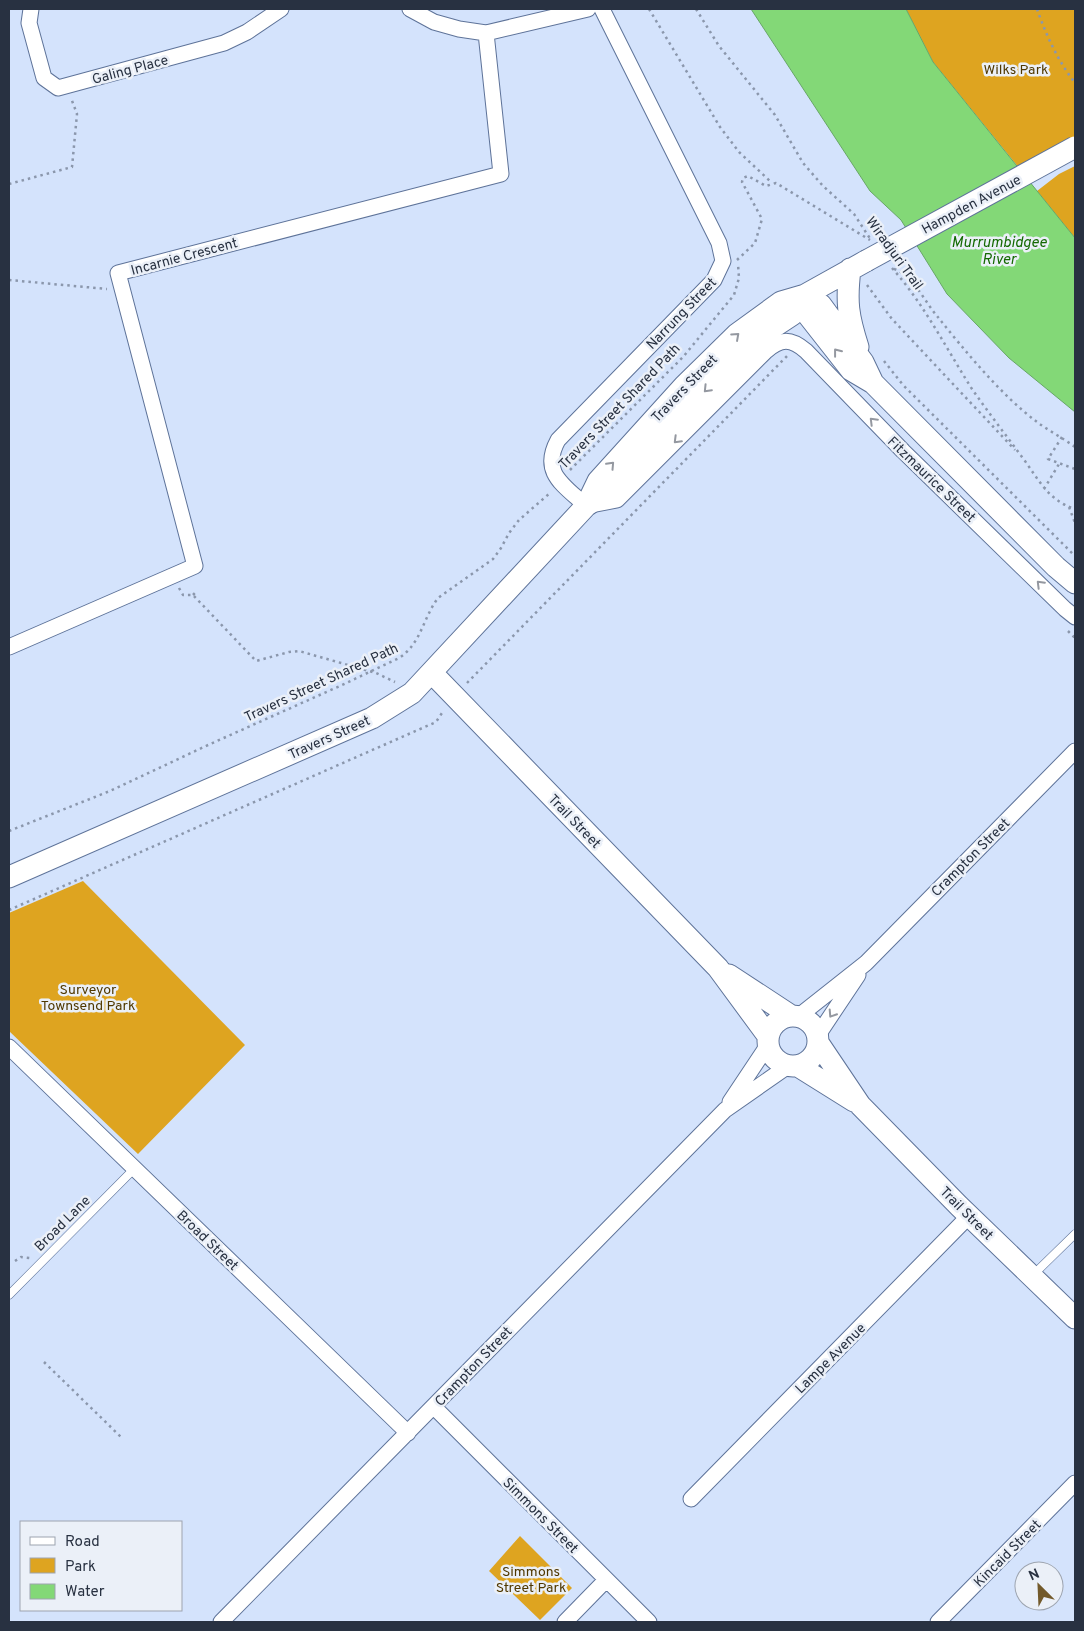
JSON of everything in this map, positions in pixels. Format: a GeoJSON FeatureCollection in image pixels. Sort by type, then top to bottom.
{"type":"FeatureCollection","features":[{"type":"Feature","properties":{"kind":"main road","name":"Hampden Avenue"},"geometry":{"type":"LineString","coordinates":[[865,253],[1075,147]]}},
{"type":"Feature","properties":{"kind":"main road","name":"Travers Street"},"geometry":{"type":"LineString","coordinates":[[9,877],[372,718],[412,694],[586,506],[598,480],[684,386],[737,334],[781,302],[804,296],[865,253]]}},
{"type":"Feature","properties":{"kind":"main road"},"geometry":{"type":"LineString","coordinates":[[865,253],[847,294],[850,321],[873,361]]}},
{"type":"Feature","properties":{"kind":"main road","name":"Fitzmaurice Street"},"geometry":{"type":"LineString","coordinates":[[804,296],[821,306],[873,361],[873,383]]}},
{"type":"Feature","properties":{"kind":"main road","name":"Fitzmaurice Street"},"geometry":{"type":"LineString","coordinates":[[804,296],[807,314],[851,370],[873,383],[1056,567],[1075,583]]}},
{"type":"Feature","properties":{"kind":"main road","name":"Fitzmaurice Street"},"geometry":{"type":"LineString","coordinates":[[1056,567],[1075,592]]}},
{"type":"Feature","properties":{"kind":"main road","name":"Trail Street"},"geometry":{"type":"LineString","coordinates":[[432,673],[718,968],[768,1041]]}},
{"type":"Feature","properties":{"kind":"main road","name":"Trail Street"},"geometry":{"type":"LineString","coordinates":[[718,968],[794,1016]]}},
{"type":"Feature","properties":{"kind":"main road"},"geometry":{"type":"LineString","coordinates":[[794,1016],[811,1023],[818,1040],[812,1058],[793,1066],[775,1059],[768,1041],[776,1022],[782,1017],[794,1016]]}},
{"type":"Feature","properties":{"kind":"main road","name":"Trail Street"},"geometry":{"type":"LineString","coordinates":[[818,1040],[860,1106],[1075,1318]]}},
{"type":"Feature","properties":{"kind":"main road","name":"Trail Street"},"geometry":{"type":"LineString","coordinates":[[793,1066],[860,1106]]}},
{"type":"Feature","properties":{"kind":"street"},"geometry":{"type":"LineString","coordinates":[[31,9],[29,24],[44,78],[58,88],[66,87]]}},
{"type":"Feature","properties":{"kind":"street","name":"Galing Place"},"geometry":{"type":"LineString","coordinates":[[66,87],[224,43],[247,32],[280,9]]}},
{"type":"Feature","properties":{"kind":"street"},"geometry":{"type":"LineString","coordinates":[[410,9],[434,22],[459,29],[486,33],[588,9]]}},
{"type":"Feature","properties":{"kind":"street","name":"Narrung Street"},"geometry":{"type":"LineString","coordinates":[[586,506],[560,481],[551,468],[553,448],[558,440],[714,280],[730,260],[719,243],[602,9]]}},
{"type":"Feature","properties":{"kind":"street","name":"Incarnie Crescent"},"geometry":{"type":"LineString","coordinates":[[9,647],[194,566],[118,273],[501,174],[486,33]]}},
{"type":"Feature","properties":{"kind":"street","name":"Fitzmaurice Street"},"geometry":{"type":"LineString","coordinates":[[586,506],[617,500],[766,351],[780,342],[790,341],[798,344],[806,351],[903,451],[1075,617]]}},
{"type":"Feature","properties":{"kind":"street","name":"Crampton Street"},"geometry":{"type":"LineString","coordinates":[[794,1016],[866,963],[1075,751]]}},
{"type":"Feature","properties":{"kind":"street","name":"Crampton Street"},"geometry":{"type":"LineString","coordinates":[[818,1040],[866,963]]}},
{"type":"Feature","properties":{"kind":"street","name":"Crampton Street"},"geometry":{"type":"LineString","coordinates":[[221,1622],[725,1110],[768,1041]]}},
{"type":"Feature","properties":{"kind":"street","name":"Broad Street"},"geometry":{"type":"LineString","coordinates":[[9,1047],[408,1433]]}},
{"type":"Feature","properties":{"kind":"street","name":"Crampton Street"},"geometry":{"type":"LineString","coordinates":[[725,1110],[793,1066]]}},
{"type":"Feature","properties":{"kind":"street","name":"Lampe Avenue"},"geometry":{"type":"LineString","coordinates":[[691,1499],[970,1216]]}},
{"type":"Feature","properties":{"kind":"street","name":"Simmons Street"},"geometry":{"type":"LineString","coordinates":[[434,1407],[649,1622]]}},
{"type":"Feature","properties":{"kind":"street","name":"Kincaid Street"},"geometry":{"type":"LineString","coordinates":[[938,1622],[1075,1483]]}},
{"type":"Feature","properties":{"kind":"street"},"geometry":{"type":"LineString","coordinates":[[565,1622],[606,1580]]}},
{"type":"Feature","properties":{"kind":"lane","name":"Broad Lane"},"geometry":{"type":"LineString","coordinates":[[9,1295],[134,1169]]}},
{"type":"Feature","properties":{"kind":"lane"},"geometry":{"type":"LineString","coordinates":[[1032,1276],[1075,1234]]}},
{"type":"Feature","properties":{"kind":"path"},"geometry":{"type":"LineString","coordinates":[[649,9],[720,127],[739,152],[772,182]]}},
{"type":"Feature","properties":{"kind":"path","name":"Wiradjuri Trail"},"geometry":{"type":"LineString","coordinates":[[696,9],[719,46],[775,115],[803,163],[823,186],[854,214],[866,230],[865,253]]}},
{"type":"Feature","properties":{"kind":"path"},"geometry":{"type":"LineString","coordinates":[[1038,9],[1049,41],[1064,70],[1075,83]]}},
{"type":"Feature","properties":{"kind":"path"},"geometry":{"type":"LineString","coordinates":[[9,184],[72,167],[77,114],[75,105],[66,87]]}},
{"type":"Feature","properties":{"kind":"path"},"geometry":{"type":"LineString","coordinates":[[730,260],[755,243],[762,219],[742,182],[743,178],[748,176],[766,186],[776,183],[865,253]]}},
{"type":"Feature","properties":{"kind":"path","name":"Travers Street Shared Path"},"geometry":{"type":"LineString","coordinates":[[9,832],[110,791],[342,685],[408,652],[421,633],[427,615],[438,598],[493,559],[501,548],[508,532],[553,490],[683,357],[734,295],[739,278],[730,260]]}},
{"type":"Feature","properties":{"kind":"path","name":"Wiradjuri Trail"},"geometry":{"type":"LineString","coordinates":[[888,262],[909,288],[996,423],[1044,489],[1069,507],[1075,509]]}},
{"type":"Feature","properties":{"kind":"path"},"geometry":{"type":"LineString","coordinates":[[893,269],[906,275],[936,316],[1017,404],[1037,421],[1075,447]]}},
{"type":"Feature","properties":{"kind":"path"},"geometry":{"type":"LineString","coordinates":[[9,280],[123,291]]}},
{"type":"Feature","properties":{"kind":"path"},"geometry":{"type":"LineString","coordinates":[[864,291],[867,285],[892,319],[1024,459]]}},
{"type":"Feature","properties":{"kind":"path"},"geometry":{"type":"LineString","coordinates":[[873,361],[903,386],[1075,556]]}},
{"type":"Feature","properties":{"kind":"path"},"geometry":{"type":"LineString","coordinates":[[1062,437],[1048,458],[1075,469]]}},
{"type":"Feature","properties":{"kind":"path"},"geometry":{"type":"LineString","coordinates":[[1044,489],[1059,464]]}},
{"type":"Feature","properties":{"kind":"path"},"geometry":{"type":"LineString","coordinates":[[1069,507],[1075,523]]}},
{"type":"Feature","properties":{"kind":"path"},"geometry":{"type":"LineString","coordinates":[[173,575],[183,595],[193,595],[197,591]]}},
{"type":"Feature","properties":{"kind":"path"},"geometry":{"type":"LineString","coordinates":[[193,595],[246,652],[256,660],[289,652],[299,652],[370,671],[394,681],[412,694]]}},
{"type":"Feature","properties":{"kind":"path"},"geometry":{"type":"LineString","coordinates":[[44,1362],[121,1437]]}},
{"type":"Feature","properties":{"kind":"green space","name":"Wilks Park"},"geometry":{"type":"Polygon","coordinates":[[[906,9],[1075,9],[1075,141],[1019,168],[933,62],[906,9]]]}},
{"type":"Feature","properties":{"kind":"green space"},"geometry":{"type":"Polygon","coordinates":[[[1075,166],[1075,238],[1037,191],[1059,174],[1075,166]]]}},
{"type":"Feature","properties":{"kind":"green space","name":"Surveyor Townsend Park"},"geometry":{"type":"Polygon","coordinates":[[[83,881],[245,1045],[138,1154],[9,1031],[9,913],[83,881]]]}},
{"type":"Feature","properties":{"kind":"green space","name":"Simmons Street Park"},"geometry":{"type":"Polygon","coordinates":[[[520,1536],[572,1588],[540,1620],[489,1571],[520,1536]]]}},
{"type":"Feature","properties":{"kind":"water","name":"Murrumbidgee River"},"geometry":{"type":"Polygon","coordinates":[[[751,9],[906,9],[933,62],[1075,238],[1075,412],[1009,358],[947,294],[901,220],[870,191],[751,9]]]}}]}
